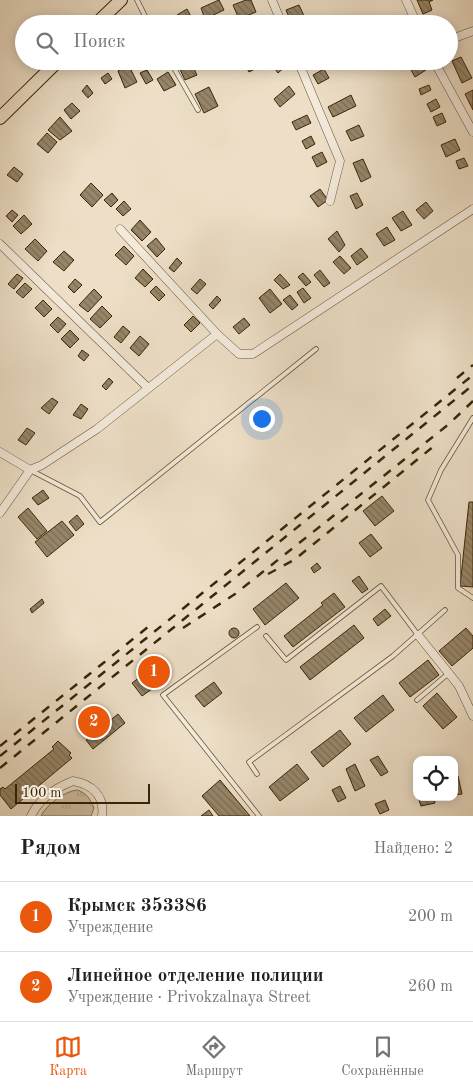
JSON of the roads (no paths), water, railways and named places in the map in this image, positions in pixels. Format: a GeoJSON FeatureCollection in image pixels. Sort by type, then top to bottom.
{"type":"FeatureCollection","features":[{"type":"Feature","properties":{"kind":"highway"},"geometry":{"type":"LineString","coordinates":[[105,15],[120,0]]}},
{"type":"Feature","properties":{"kind":"highway"},"geometry":{"type":"LineString","coordinates":[[0,118],[49,70]]}},
{"type":"Feature","properties":{"kind":"street"},"geometry":{"type":"LineString","coordinates":[[272,0],[278,15]]}},
{"type":"Feature","properties":{"kind":"street"},"geometry":{"type":"LineString","coordinates":[[406,0],[412,15]]}},
{"type":"Feature","properties":{"kind":"street"},"geometry":{"type":"LineString","coordinates":[[458,37],[473,31]]}},
{"type":"Feature","properties":{"kind":"street"},"geometry":{"type":"LineString","coordinates":[[302,70],[340,162],[330,201]]}},
{"type":"Feature","properties":{"kind":"street"},"geometry":{"type":"LineString","coordinates":[[439,70],[473,132]]}},
{"type":"Feature","properties":{"kind":"street"},"geometry":{"type":"LineString","coordinates":[[120,229],[217,334],[239,354],[253,354],[473,209]]}},
{"type":"Feature","properties":{"kind":"street"},"geometry":{"type":"LineString","coordinates":[[0,244],[147,387]]}},
{"type":"Feature","properties":{"kind":"street"},"geometry":{"type":"LineString","coordinates":[[0,513],[30,470],[42,465],[97,429],[147,387],[217,334]]}},
{"type":"Feature","properties":{"kind":"street"},"geometry":{"type":"LineString","coordinates":[[0,452],[30,470]]}},
{"type":"Feature","properties":{"kind":"street"},"geometry":{"type":"LineString","coordinates":[[418,634],[459,686],[473,716]]}},
{"type":"Feature","properties":{"kind":"street"},"geometry":{"type":"LineString","coordinates":[[31,816],[37,804],[50,793],[73,782],[91,786],[99,796],[102,816]]}},
{"type":"Feature","properties":{"kind":"lane"},"geometry":{"type":"LineString","coordinates":[[137,0],[144,15]]}},
{"type":"Feature","properties":{"kind":"lane"},"geometry":{"type":"LineString","coordinates":[[175,70],[198,110]]}},
{"type":"Feature","properties":{"kind":"lane"},"geometry":{"type":"LineString","coordinates":[[30,470],[80,496],[100,522],[316,349]]}},
{"type":"Feature","properties":{"kind":"lane"},"geometry":{"type":"LineString","coordinates":[[473,418],[441,470],[428,500],[458,555],[458,588],[473,598]]}},
{"type":"Feature","properties":{"kind":"lane"},"geometry":{"type":"LineString","coordinates":[[266,636],[286,660],[381,586],[418,634]]}},
{"type":"Feature","properties":{"kind":"lane"},"geometry":{"type":"LineString","coordinates":[[256,774],[249,762],[393,656],[445,610]]}},
{"type":"Feature","properties":{"kind":"lane"},"geometry":{"type":"LineString","coordinates":[[257,627],[163,695],[259,816]]}},
{"type":"Feature","properties":{"kind":"lane"},"geometry":{"type":"LineString","coordinates":[[416,700],[450,673]]}},
{"type":"Feature","properties":{"kind":"railway"},"geometry":{"type":"LineString","coordinates":[[457,378],[473,365]]}},
{"type":"Feature","properties":{"kind":"railway"},"geometry":{"type":"LineString","coordinates":[[0,756],[473,375]]}},
{"type":"Feature","properties":{"kind":"railway"},"geometry":{"type":"LineString","coordinates":[[0,768],[473,385]]}},
{"type":"Feature","properties":{"kind":"railway"},"geometry":{"type":"LineString","coordinates":[[183,628],[235,594],[449,424],[473,401]]}},
{"type":"Feature","properties":{"kind":"railway"},"geometry":{"type":"LineString","coordinates":[[268,574],[294,560],[434,446]]}},
{"type":"Feature","properties":{"kind":"railway"},"geometry":{"type":"LineString","coordinates":[[0,746],[148,627]]}},
{"type":"Feature","properties":{"kind":"place","name":"Крымск 353386"},"geometry":{"type":"Point","coordinates":[154,672]}},
{"type":"Feature","properties":{"kind":"place","name":"Линейное отделение полиции"},"geometry":{"type":"Point","coordinates":[94,722]}}]}
